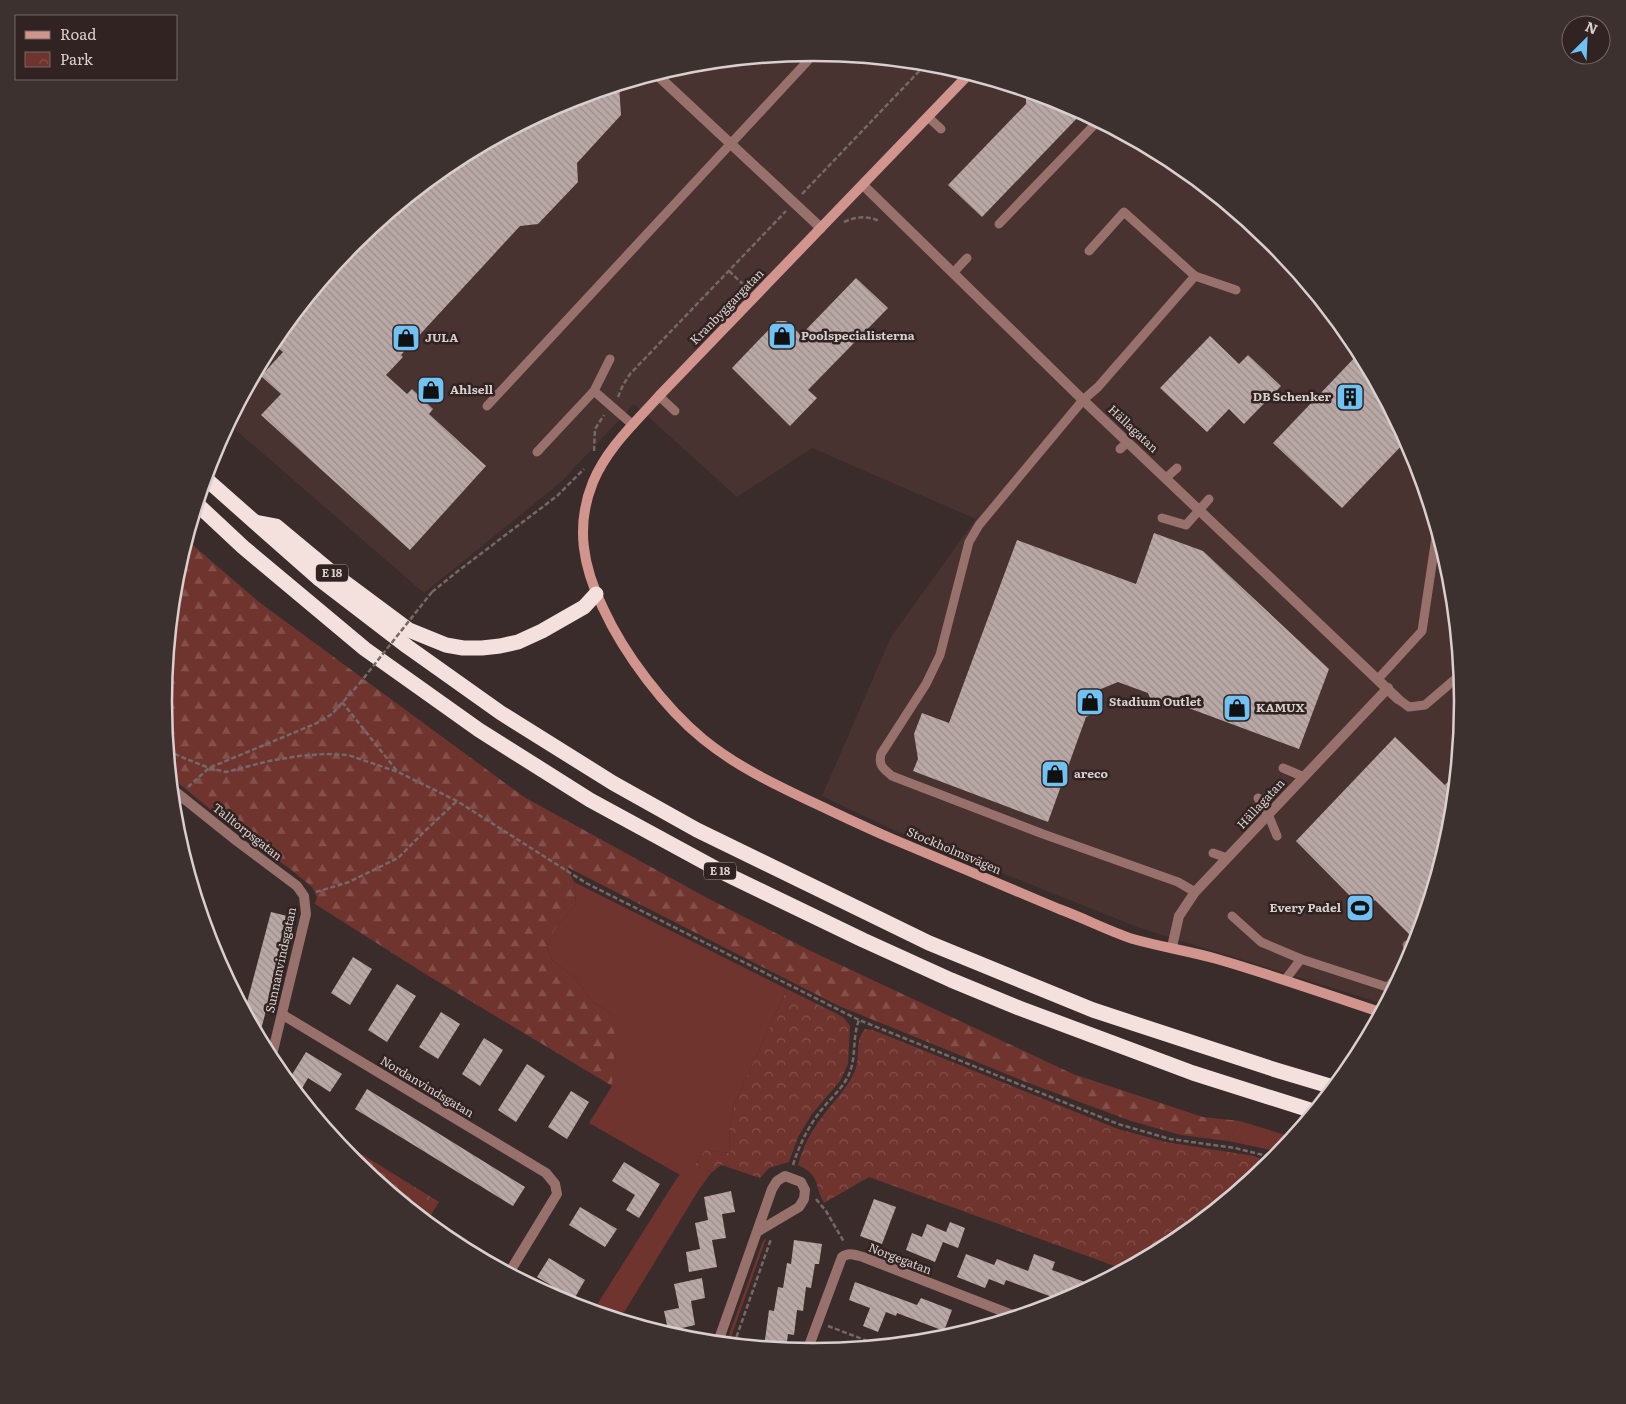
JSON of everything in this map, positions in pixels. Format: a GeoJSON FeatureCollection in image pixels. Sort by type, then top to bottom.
{"type":"FeatureCollection","features":[{"type":"Feature","properties":{"kind":"highway","name":"E 18"},"geometry":{"type":"LineString","coordinates":[[211,483],[318,578],[408,647],[501,713],[612,783],[697,830],[929,943],[1093,1010],[1326,1085]]}},
{"type":"Feature","properties":{"kind":"highway","name":"E 18"},"geometry":{"type":"LineString","coordinates":[[202,508],[250,553],[366,649],[472,724],[590,800],[726,874],[863,940],[951,980],[1019,1008],[1193,1073],[1307,1109]]}},
{"type":"Feature","properties":{"kind":"highway","name":"E 18"},"geometry":{"type":"LineString","coordinates":[[254,521],[276,526],[396,622],[420,636],[446,645],[463,648],[482,648],[518,642],[542,631],[584,607],[596,594]]}},
{"type":"Feature","properties":{"kind":"street"},"geometry":{"type":"LineString","coordinates":[[662,80],[821,228]]}},
{"type":"Feature","properties":{"kind":"street","name":"Kranbyggargatan"},"geometry":{"type":"LineString","coordinates":[[596,594],[588,572],[583,545],[583,518],[592,483],[614,445],[658,396],[964,80]]}},
{"type":"Feature","properties":{"kind":"street","name":"Hällagatan"},"geometry":{"type":"LineString","coordinates":[[863,185],[1083,400],[1398,699]]}},
{"type":"Feature","properties":{"kind":"street","name":"Stockholmsvägen"},"geometry":{"type":"LineString","coordinates":[[596,594],[614,631],[677,716],[720,752],[749,771],[873,830],[979,876],[1133,938],[1217,959],[1374,1010]]}},
{"type":"Feature","properties":{"kind":"street","name":"Hällagatan"},"geometry":{"type":"LineString","coordinates":[[1172,947],[1179,916],[1195,892],[1388,688]]}},
{"type":"Feature","properties":{"kind":"street","name":"Talltorpsgatan"},"geometry":{"type":"LineString","coordinates":[[180,795],[297,886],[304,896]]}},
{"type":"Feature","properties":{"kind":"street","name":"Sunnanvindsgatan"},"geometry":{"type":"LineString","coordinates":[[274,1048],[306,914],[304,896]]}},
{"type":"Feature","properties":{"kind":"street","name":"Nordanvindsgatan"},"geometry":{"type":"LineString","coordinates":[[283,1015],[546,1173],[555,1184],[557,1194],[512,1267]]}},
{"type":"Feature","properties":{"kind":"street"},"geometry":{"type":"LineString","coordinates":[[720,1336],[772,1189],[777,1181],[785,1176],[801,1182],[805,1190],[804,1199],[799,1207],[757,1232]]}},
{"type":"Feature","properties":{"kind":"street"},"geometry":{"type":"LineString","coordinates":[[810,1343],[842,1257],[847,1254]]}},
{"type":"Feature","properties":{"kind":"street","name":"Norgegatan"},"geometry":{"type":"LineString","coordinates":[[847,1254],[863,1258],[1006,1313]]}},
{"type":"Feature","properties":{"kind":"lane"},"geometry":{"type":"LineString","coordinates":[[487,406],[807,61]]}},
{"type":"Feature","properties":{"kind":"lane"},"geometry":{"type":"LineString","coordinates":[[928,117],[941,129]]}},
{"type":"Feature","properties":{"kind":"lane"},"geometry":{"type":"LineString","coordinates":[[999,224],[1093,126]]}},
{"type":"Feature","properties":{"kind":"lane"},"geometry":{"type":"LineString","coordinates":[[1089,251],[1124,212],[1195,276],[1236,290]]}},
{"type":"Feature","properties":{"kind":"lane"},"geometry":{"type":"LineString","coordinates":[[953,273],[967,258]]}},
{"type":"Feature","properties":{"kind":"lane"},"geometry":{"type":"LineString","coordinates":[[1195,276],[1098,387],[1083,400],[979,525],[969,542],[940,655],[926,684],[879,760],[881,767],[892,776],[1043,834],[1178,882],[1195,892]]}},
{"type":"Feature","properties":{"kind":"lane"},"geometry":{"type":"LineString","coordinates":[[537,452],[594,391],[610,359]]}},
{"type":"Feature","properties":{"kind":"lane"},"geometry":{"type":"LineString","coordinates":[[594,391],[632,425]]}},
{"type":"Feature","properties":{"kind":"lane"},"geometry":{"type":"LineString","coordinates":[[658,396],[675,411]]}},
{"type":"Feature","properties":{"kind":"lane"},"geometry":{"type":"LineString","coordinates":[[1120,449],[1128,442]]}},
{"type":"Feature","properties":{"kind":"lane"},"geometry":{"type":"LineString","coordinates":[[1166,478],[1177,468]]}},
{"type":"Feature","properties":{"kind":"lane"},"geometry":{"type":"LineString","coordinates":[[1162,518],[1186,525],[1209,499]]}},
{"type":"Feature","properties":{"kind":"lane"},"geometry":{"type":"LineString","coordinates":[[1378,679],[1422,631],[1434,545]]}},
{"type":"Feature","properties":{"kind":"lane"},"geometry":{"type":"LineString","coordinates":[[1398,699],[1409,707],[1425,705],[1453,681]]}},
{"type":"Feature","properties":{"kind":"lane"},"geometry":{"type":"LineString","coordinates":[[1283,768],[1304,777]]}},
{"type":"Feature","properties":{"kind":"lane"},"geometry":{"type":"LineString","coordinates":[[1258,798],[1278,836]]}},
{"type":"Feature","properties":{"kind":"lane"},"geometry":{"type":"LineString","coordinates":[[1213,853],[1227,858]]}},
{"type":"Feature","properties":{"kind":"lane"},"geometry":{"type":"LineString","coordinates":[[1232,916],[1261,942],[1300,959],[1387,987]]}},
{"type":"Feature","properties":{"kind":"lane"},"geometry":{"type":"LineString","coordinates":[[1285,980],[1300,959]]}},
{"type":"Feature","properties":{"kind":"path"},"geometry":{"type":"LineString","coordinates":[[592,456],[595,428],[618,398],[630,374],[920,71]]}},
{"type":"Feature","properties":{"kind":"path"},"geometry":{"type":"LineString","coordinates":[[179,790],[209,768],[317,723],[332,714],[359,684],[432,592],[557,496],[585,468]]}},
{"type":"Feature","properties":{"kind":"path"},"geometry":{"type":"LineString","coordinates":[[342,702],[398,772]]}},
{"type":"Feature","properties":{"kind":"path"},"geometry":{"type":"LineString","coordinates":[[175,754],[209,768],[226,772],[269,761],[324,754],[348,754],[398,772],[457,801],[586,883],[859,1020],[1118,1124],[1170,1139],[1235,1148],[1266,1155]]}},
{"type":"Feature","properties":{"kind":"path"},"geometry":{"type":"LineString","coordinates":[[304,896],[349,882],[398,858],[457,801]]}},
{"type":"Feature","properties":{"kind":"path"},"geometry":{"type":"LineString","coordinates":[[793,1167],[799,1147],[811,1125],[846,1080],[854,1064],[859,1020]]}},
{"type":"Feature","properties":{"kind":"path"},"geometry":{"type":"LineString","coordinates":[[813,1207],[816,1193]]}},
{"type":"Feature","properties":{"kind":"path"},"geometry":{"type":"LineString","coordinates":[[816,1199],[826,1211],[844,1242],[847,1254]]}},
{"type":"Feature","properties":{"kind":"path"},"geometry":{"type":"LineString","coordinates":[[736,1338],[774,1231]]}},
{"type":"Feature","properties":{"kind":"path"},"geometry":{"type":"LineString","coordinates":[[818,1322],[865,1340]]}},
{"type":"Feature","properties":{"kind":"shaded area"},"geometry":{"type":"Polygon","coordinates":[[[813,61],[897,67],[979,83],[1019,95],[1096,127],[1169,169],[1203,194],[1235,220],[1295,280],[1346,346],[1368,382],[1388,419],[1420,496],[1432,536],[1448,618],[1454,702],[1452,744],[1448,786],[1432,868],[1420,908],[1405,947],[1379,1002],[1140,928],[896,831],[822,796],[891,637],[976,519],[812,448],[737,497],[634,404],[561,482],[424,593],[234,428],[258,382],[280,346],[305,312],[331,280],[391,220],[457,169],[530,127],[607,95],[647,83],[729,67],[813,61]]]}},
{"type":"Feature","properties":{"kind":"green space"},"geometry":{"type":"Polygon","coordinates":[[[192,544],[259,602],[524,797],[709,899],[815,953],[1073,1074],[1203,1117],[1240,1121],[1228,1141],[1181,1135],[1131,1121],[1026,1082],[839,1006],[567,867],[574,882],[576,904],[555,929],[547,946],[552,960],[576,979],[592,1001],[613,1015],[615,1041],[612,1086],[427,975],[315,904],[317,897],[312,887],[289,868],[240,834],[178,783],[172,702],[174,660],[178,618],[192,544]]]}},
{"type":"Feature","properties":{"kind":"green space"},"geometry":{"type":"Polygon","coordinates":[[[574,882],[787,989],[735,1102],[730,1127],[730,1153],[705,1150],[695,1165],[711,1173],[698,1191],[623,1314],[597,1305],[680,1175],[589,1123],[612,1086],[613,1015],[592,1001],[576,979],[552,960],[547,946],[555,929],[576,904],[574,882]]]}},
{"type":"Feature","properties":{"kind":"green space"},"geometry":{"type":"Polygon","coordinates":[[[787,989],[843,1017],[850,1026],[848,1064],[840,1081],[812,1114],[798,1137],[789,1162],[769,1168],[760,1178],[721,1165],[711,1173],[695,1165],[705,1150],[730,1153],[730,1127],[735,1102],[787,989]]]}},
{"type":"Feature","properties":{"kind":"green space"},"geometry":{"type":"Polygon","coordinates":[[[865,1029],[873,1030],[1118,1129],[1166,1142],[1254,1156],[1260,1160],[1235,1184],[1169,1235],[1116,1266],[869,1177],[824,1203],[814,1177],[798,1165],[814,1128],[854,1073],[862,1034],[865,1029]]]}},
{"type":"Feature","properties":{"kind":"green space"},"geometry":{"type":"Polygon","coordinates":[[[1240,1121],[1285,1135],[1271,1150],[1228,1141],[1240,1121]]]}},
{"type":"Feature","properties":{"kind":"green space"},"geometry":{"type":"Polygon","coordinates":[[[356,1150],[439,1202],[430,1215],[391,1184],[356,1150]]]}},
{"type":"Feature","properties":{"kind":"green space"},"geometry":{"type":"Polygon","coordinates":[[[766,1239],[731,1337],[728,1337],[763,1241],[766,1239]]]}},
{"type":"Feature","properties":{"kind":"building"},"geometry":{"type":"Polygon","coordinates":[[[619,91],[621,115],[577,163],[578,182],[538,224],[520,226],[401,355],[403,357],[386,375],[407,394],[412,389],[433,409],[429,414],[486,466],[410,550],[261,415],[281,394],[261,376],[283,352],[279,348],[280,346],[331,280],[391,220],[423,194],[457,169],[530,127],[568,110],[619,91]]]}},
{"type":"Feature","properties":{"kind":"building"},"geometry":{"type":"Polygon","coordinates":[[[1026,98],[1077,118],[982,217],[948,185],[1026,104],[1026,98]]]}},
{"type":"Feature","properties":{"kind":"building"},"geometry":{"type":"Polygon","coordinates":[[[856,278],[888,308],[808,390],[817,398],[790,426],[732,368],[777,321],[786,321],[801,335],[856,278]]]}},
{"type":"Feature","properties":{"kind":"building"},"geometry":{"type":"Polygon","coordinates":[[[1210,336],[1239,364],[1248,355],[1281,386],[1244,424],[1229,409],[1207,432],[1160,388],[1210,336]]]}},
{"type":"Feature","properties":{"kind":"building","name":"DB Schenker"},"geometry":{"type":"Polygon","coordinates":[[[1354,359],[1388,419],[1400,447],[1342,508],[1273,443],[1354,359]]]}},
{"type":"Feature","properties":{"kind":"building"},"geometry":{"type":"Polygon","coordinates":[[[1154,533],[1203,551],[1329,669],[1299,749],[1175,703],[1164,707],[1158,706],[1148,693],[1118,682],[1096,691],[1104,709],[1086,717],[1048,822],[913,771],[918,759],[914,734],[922,713],[949,723],[1017,540],[1136,584],[1154,533]]]}},
{"type":"Feature","properties":{"kind":"building"},"geometry":{"type":"Polygon","coordinates":[[[1395,737],[1445,785],[1448,781],[1432,868],[1410,935],[1375,900],[1358,917],[1347,907],[1354,900],[1296,841],[1395,737]]]}},
{"type":"Feature","properties":{"kind":"building"},"geometry":{"type":"Polygon","coordinates":[[[271,912],[291,917],[261,1028],[247,1002],[271,912]]]}},
{"type":"Feature","properties":{"kind":"building"},"geometry":{"type":"Polygon","coordinates":[[[353,957],[372,969],[350,1005],[331,993],[353,957]]]}},
{"type":"Feature","properties":{"kind":"building"},"geometry":{"type":"Polygon","coordinates":[[[397,984],[416,996],[387,1042],[368,1030],[397,984]]]}},
{"type":"Feature","properties":{"kind":"building"},"geometry":{"type":"Polygon","coordinates":[[[441,1012],[460,1024],[438,1059],[419,1047],[441,1012]]]}},
{"type":"Feature","properties":{"kind":"building"},"geometry":{"type":"Polygon","coordinates":[[[484,1038],[503,1050],[480,1086],[462,1074],[484,1038]]]}},
{"type":"Feature","properties":{"kind":"building"},"geometry":{"type":"Polygon","coordinates":[[[306,1052],[342,1074],[330,1092],[308,1078],[302,1088],[292,1074],[306,1052]]]}},
{"type":"Feature","properties":{"kind":"building"},"geometry":{"type":"Polygon","coordinates":[[[527,1064],[545,1076],[516,1122],[498,1110],[527,1064]]]}},
{"type":"Feature","properties":{"kind":"building"},"geometry":{"type":"Polygon","coordinates":[[[367,1089],[525,1187],[513,1206],[355,1109],[367,1089]]]}},
{"type":"Feature","properties":{"kind":"building"},"geometry":{"type":"Polygon","coordinates":[[[571,1091],[589,1102],[567,1139],[548,1127],[571,1091]]]}},
{"type":"Feature","properties":{"kind":"building"},"geometry":{"type":"Polygon","coordinates":[[[624,1162],[660,1184],[639,1218],[626,1210],[635,1195],[612,1181],[624,1162]]]}},
{"type":"Feature","properties":{"kind":"building"},"geometry":{"type":"Polygon","coordinates":[[[731,1191],[735,1212],[722,1214],[726,1238],[712,1240],[717,1267],[689,1272],[686,1252],[700,1249],[695,1223],[708,1220],[704,1197],[731,1191]]]}},
{"type":"Feature","properties":{"kind":"building"},"geometry":{"type":"Polygon","coordinates":[[[874,1199],[896,1207],[882,1244],[860,1236],[874,1199]]]}},
{"type":"Feature","properties":{"kind":"building"},"geometry":{"type":"Polygon","coordinates":[[[580,1207],[617,1229],[605,1247],[569,1225],[580,1207]]]}},
{"type":"Feature","properties":{"kind":"building"},"geometry":{"type":"Polygon","coordinates":[[[950,1222],[965,1228],[958,1248],[943,1242],[935,1262],[906,1250],[912,1233],[922,1237],[927,1224],[946,1232],[950,1222]]]}},
{"type":"Feature","properties":{"kind":"building"},"geometry":{"type":"Polygon","coordinates":[[[794,1240],[822,1244],[819,1264],[815,1264],[811,1288],[806,1287],[803,1311],[797,1310],[794,1335],[788,1334],[787,1342],[765,1340],[769,1310],[774,1311],[778,1287],[783,1288],[787,1263],[791,1264],[794,1240]]]}},
{"type":"Feature","properties":{"kind":"building"},"geometry":{"type":"Polygon","coordinates":[[[966,1254],[994,1265],[997,1259],[1028,1271],[1034,1254],[1055,1262],[1052,1270],[1085,1282],[1051,1297],[1006,1280],[1004,1285],[989,1279],[985,1288],[957,1277],[966,1254]]]}},
{"type":"Feature","properties":{"kind":"building"},"geometry":{"type":"Polygon","coordinates":[[[549,1258],[585,1280],[575,1297],[537,1277],[549,1258]]]}},
{"type":"Feature","properties":{"kind":"building"},"geometry":{"type":"Polygon","coordinates":[[[702,1278],[705,1298],[691,1301],[695,1325],[682,1329],[667,1325],[664,1311],[679,1308],[674,1284],[702,1278]]]}},
{"type":"Feature","properties":{"kind":"building"},"geometry":{"type":"Polygon","coordinates":[[[855,1282],[917,1305],[921,1298],[952,1310],[945,1328],[940,1330],[897,1313],[896,1316],[886,1312],[878,1332],[863,1326],[870,1308],[849,1300],[855,1282]]]}},
{"type":"Feature","properties":{"kind":"place","name":"Poolspecialisterna"},"geometry":{"type":"Point","coordinates":[782,336]}},
{"type":"Feature","properties":{"kind":"place","name":"JULA"},"geometry":{"type":"Point","coordinates":[406,338]}},
{"type":"Feature","properties":{"kind":"place","name":"Ahlsell"},"geometry":{"type":"Point","coordinates":[431,390]}},
{"type":"Feature","properties":{"kind":"place","name":"DB Schenker"},"geometry":{"type":"Point","coordinates":[1350,397]}},
{"type":"Feature","properties":{"kind":"place","name":"Stadium Outlet"},"geometry":{"type":"Point","coordinates":[1090,702]}},
{"type":"Feature","properties":{"kind":"place","name":"KAMUX"},"geometry":{"type":"Point","coordinates":[1237,708]}},
{"type":"Feature","properties":{"kind":"place","name":"areco"},"geometry":{"type":"Point","coordinates":[1055,774]}},
{"type":"Feature","properties":{"kind":"place","name":"Every Padel"},"geometry":{"type":"Point","coordinates":[1360,908]}}]}
